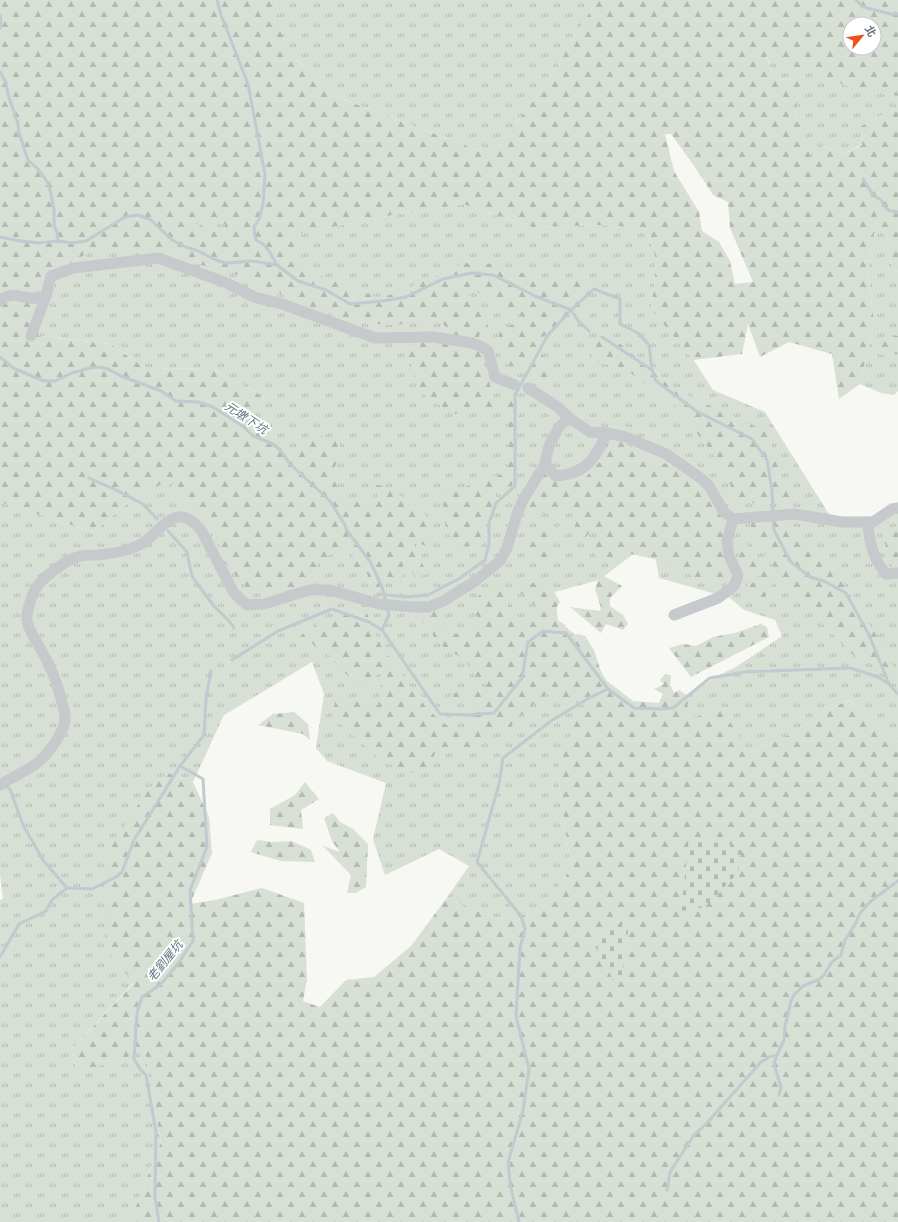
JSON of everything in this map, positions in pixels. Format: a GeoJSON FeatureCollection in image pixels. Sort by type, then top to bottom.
{"type":"FeatureCollection","features":[{"type":"Feature","properties":{"kind":"street"},"geometry":{"type":"LineString","coordinates":[[31,336],[46,296],[51,276],[74,268],[158,258],[226,283],[254,297],[282,304],[375,338],[433,337],[472,343],[488,351],[495,377],[515,385]]}},
{"type":"Feature","properties":{"kind":"street"},"geometry":{"type":"LineString","coordinates":[[0,301],[6,296],[11,295],[36,298],[46,296]]}},
{"type":"Feature","properties":{"kind":"street"},"geometry":{"type":"LineString","coordinates":[[528,388],[558,407],[569,418],[590,432],[607,433],[626,437],[666,454],[702,479],[709,486],[724,512],[733,519],[796,514],[842,522],[873,522],[892,509],[898,508]]}},
{"type":"Feature","properties":{"kind":"street"},"geometry":{"type":"LineString","coordinates":[[0,785],[40,760],[51,749],[65,722],[65,714],[60,691],[51,667],[27,621],[28,610],[36,588],[53,570],[80,556],[117,552],[144,542],[168,520],[180,517],[195,522],[201,530],[234,593],[247,605],[264,604],[309,590],[330,590],[379,604],[429,607],[445,600],[468,586],[500,561],[507,548],[522,502],[546,464],[549,446],[559,427],[569,418]]}},
{"type":"Feature","properties":{"kind":"street"},"geometry":{"type":"LineString","coordinates":[[546,464],[556,476],[567,475],[578,471],[593,459],[607,433]]}},
{"type":"Feature","properties":{"kind":"street"},"geometry":{"type":"LineString","coordinates":[[674,615],[718,598],[734,586],[738,575],[729,556],[727,541],[733,519]]}},
{"type":"Feature","properties":{"kind":"street"},"geometry":{"type":"LineString","coordinates":[[867,522],[876,562],[886,574],[898,573]]}},
{"type":"Feature","properties":{"kind":"green space"},"geometry":{"type":"Polygon","coordinates":[[[0,0],[275,0],[286,49],[334,96],[491,155],[545,86],[597,0],[898,0],[898,96],[853,88],[766,56],[775,79],[800,80],[795,115],[811,157],[822,145],[844,154],[862,145],[861,126],[882,115],[898,110],[898,272],[893,269],[886,237],[876,222],[868,270],[874,322],[860,384],[839,399],[832,354],[789,342],[760,357],[748,324],[742,354],[693,360],[651,309],[655,281],[655,256],[648,234],[629,227],[603,225],[532,227],[463,204],[387,216],[297,234],[296,256],[304,266],[318,275],[377,297],[400,293],[421,281],[448,273],[463,262],[481,267],[483,262],[536,277],[572,284],[579,279],[588,280],[589,311],[572,324],[538,338],[551,381],[504,363],[499,333],[524,317],[473,290],[466,289],[485,318],[489,331],[479,335],[480,349],[496,407],[454,414],[419,392],[409,358],[408,351],[411,342],[443,331],[446,327],[440,320],[395,325],[376,324],[343,318],[318,310],[227,270],[196,264],[166,248],[121,249],[98,247],[50,275],[38,336],[110,344],[145,368],[213,369],[264,397],[246,418],[260,430],[271,431],[277,443],[291,449],[300,446],[309,435],[340,439],[340,452],[332,475],[344,502],[379,501],[374,484],[386,487],[421,508],[432,526],[426,546],[412,540],[427,574],[415,577],[404,557],[401,582],[388,581],[375,590],[364,568],[361,580],[351,561],[354,548],[345,547],[316,562],[320,572],[311,582],[282,591],[251,592],[223,561],[214,526],[193,505],[170,489],[178,475],[129,502],[93,532],[0,502],[0,0]],[[665,134],[674,171],[699,212],[702,231],[719,242],[730,261],[735,284],[753,282],[730,228],[728,202],[713,195],[671,134],[665,134]],[[186,219],[222,235],[223,235],[225,224],[186,219]]]}},
{"type":"Feature","properties":{"kind":"green space"},"geometry":{"type":"Polygon","coordinates":[[[275,0],[597,0],[545,86],[491,155],[334,96],[286,49],[275,0]]]}},
{"type":"Feature","properties":{"kind":"green space"},"geometry":{"type":"Polygon","coordinates":[[[766,55],[853,88],[898,96],[898,110],[882,115],[861,126],[862,144],[844,154],[822,145],[811,158],[795,115],[800,80],[775,79],[766,55]]]}},
{"type":"Feature","properties":{"kind":"green space"},"geometry":{"type":"Polygon","coordinates":[[[463,204],[532,227],[603,225],[629,227],[648,234],[655,256],[655,281],[651,309],[693,359],[713,390],[765,412],[832,519],[869,519],[898,507],[898,742],[882,732],[849,700],[823,712],[794,733],[749,753],[696,717],[557,769],[571,869],[539,913],[499,919],[446,899],[469,866],[439,849],[385,875],[373,839],[386,783],[327,761],[316,748],[324,694],[312,662],[224,715],[193,782],[168,773],[148,789],[105,948],[134,982],[71,1050],[78,1073],[145,1050],[161,1142],[130,1222],[0,1222],[0,900],[3,899],[0,874],[0,502],[93,532],[129,502],[213,455],[264,397],[213,369],[145,368],[110,344],[38,336],[50,275],[154,214],[297,234],[387,216],[463,204]],[[632,555],[599,580],[555,592],[558,621],[586,643],[603,675],[621,703],[649,716],[688,697],[717,676],[736,667],[782,636],[775,620],[744,610],[730,598],[659,578],[655,555],[632,555]]]}},
{"type":"Feature","properties":{"kind":"green space"},"geometry":{"type":"Polygon","coordinates":[[[876,222],[886,237],[893,269],[898,272],[898,391],[894,395],[881,393],[860,384],[874,322],[868,270],[876,222]]]}},
{"type":"Feature","properties":{"kind":"green space"},"geometry":{"type":"Polygon","coordinates":[[[888,334],[898,336],[898,354],[880,355],[878,342],[888,334]]]}},
{"type":"Feature","properties":{"kind":"green space"},"geometry":{"type":"Polygon","coordinates":[[[612,337],[670,386],[743,422],[768,431],[775,460],[792,501],[737,504],[725,470],[677,407],[628,371],[592,360],[592,338],[612,337]]]}},
{"type":"Feature","properties":{"kind":"green space"},"geometry":{"type":"Polygon","coordinates":[[[505,387],[510,390],[521,416],[513,428],[515,454],[514,484],[496,492],[496,498],[482,534],[475,546],[457,547],[445,525],[446,509],[440,502],[449,492],[499,474],[507,479],[507,438],[510,420],[505,407],[505,387]]]}},
{"type":"Feature","properties":{"kind":"green space"},"geometry":{"type":"Polygon","coordinates":[[[619,441],[695,478],[709,494],[726,517],[731,544],[728,581],[721,583],[696,578],[663,561],[628,553],[609,563],[602,558],[596,557],[591,547],[600,531],[593,527],[583,542],[571,540],[578,516],[567,509],[555,506],[540,515],[527,515],[529,503],[525,487],[545,472],[563,482],[586,477],[619,441]]]}},
{"type":"Feature","properties":{"kind":"green space"},"geometry":{"type":"Polygon","coordinates":[[[753,510],[790,528],[801,541],[837,575],[877,636],[895,670],[855,657],[819,620],[789,586],[750,533],[753,510]]]}},
{"type":"Feature","properties":{"kind":"green space"},"geometry":{"type":"Polygon","coordinates":[[[564,524],[563,538],[560,543],[549,538],[546,541],[556,550],[554,561],[539,561],[524,548],[528,528],[544,526],[555,528],[564,524]]]}},
{"type":"Feature","properties":{"kind":"green space"},"geometry":{"type":"Polygon","coordinates":[[[898,525],[898,585],[882,534],[898,525]]]}},
{"type":"Feature","properties":{"kind":"green space"},"geometry":{"type":"Polygon","coordinates":[[[746,539],[751,556],[766,564],[777,577],[767,592],[762,606],[745,588],[750,582],[760,584],[763,579],[739,563],[738,541],[746,539]]]}},
{"type":"Feature","properties":{"kind":"green space"},"geometry":{"type":"Polygon","coordinates":[[[600,574],[622,586],[610,598],[610,606],[623,615],[628,624],[623,630],[606,624],[601,633],[570,607],[600,611],[601,608],[595,589],[600,574]]]}},
{"type":"Feature","properties":{"kind":"green space"},"geometry":{"type":"Polygon","coordinates":[[[548,581],[560,602],[554,611],[553,617],[565,625],[571,636],[579,634],[585,636],[594,650],[603,678],[633,701],[659,703],[663,694],[654,689],[664,684],[660,680],[665,674],[671,675],[670,684],[674,693],[679,690],[691,698],[687,705],[696,717],[721,707],[749,753],[794,733],[823,712],[849,700],[882,732],[898,742],[898,1222],[130,1222],[161,1142],[145,1051],[78,1073],[71,1050],[134,983],[105,948],[110,849],[148,789],[168,773],[193,782],[209,817],[212,853],[190,904],[215,900],[262,888],[304,903],[307,979],[303,1001],[320,1007],[346,980],[374,977],[411,946],[446,899],[499,919],[539,913],[571,869],[557,769],[578,715],[590,708],[566,699],[546,694],[514,721],[511,727],[488,731],[476,725],[473,701],[449,697],[462,688],[488,694],[486,685],[474,675],[465,659],[435,641],[430,626],[417,619],[425,602],[441,596],[446,615],[441,630],[449,634],[472,632],[478,618],[470,602],[498,582],[505,593],[514,620],[529,622],[537,607],[517,589],[533,583],[548,581]]]}},
{"type":"Feature","properties":{"kind":"green space"},"geometry":{"type":"Polygon","coordinates":[[[366,611],[381,646],[428,710],[449,727],[477,728],[481,736],[467,753],[437,748],[430,765],[418,775],[383,762],[332,717],[336,697],[378,705],[381,685],[381,670],[366,689],[346,674],[326,652],[300,636],[325,619],[366,611]]]}},
{"type":"Feature","properties":{"kind":"green space"},"geometry":{"type":"Polygon","coordinates":[[[761,624],[767,627],[769,637],[691,677],[669,648],[684,644],[696,646],[713,637],[735,633],[761,624]]]}},
{"type":"Feature","properties":{"kind":"green space"},"geometry":{"type":"Polygon","coordinates":[[[294,712],[308,724],[310,740],[303,734],[258,725],[273,714],[294,712]]]}},
{"type":"Feature","properties":{"kind":"green space"},"geometry":{"type":"Polygon","coordinates":[[[305,782],[319,799],[301,810],[303,829],[270,825],[270,809],[295,795],[305,782]]]}},
{"type":"Feature","properties":{"kind":"green space"},"geometry":{"type":"Polygon","coordinates":[[[333,813],[340,822],[353,829],[368,844],[366,887],[356,893],[347,893],[351,875],[323,846],[340,852],[332,841],[324,818],[333,813]]]}},
{"type":"Feature","properties":{"kind":"green space"},"geometry":{"type":"Polygon","coordinates":[[[689,839],[742,846],[738,873],[705,907],[681,911],[689,839]]]}},
{"type":"Feature","properties":{"kind":"green space"},"geometry":{"type":"Polygon","coordinates":[[[257,840],[272,842],[292,841],[311,850],[315,862],[281,861],[251,852],[257,840]]]}},
{"type":"Feature","properties":{"kind":"green space"},"geometry":{"type":"Polygon","coordinates":[[[629,924],[622,975],[615,983],[593,942],[611,925],[629,924]]]}},
{"type":"Feature","properties":{"kind":"waterway"},"geometry":{"type":"LineString","coordinates":[[217,0],[221,15],[248,84],[265,174],[263,204],[259,219],[254,227],[255,236],[256,240],[263,244],[269,251],[277,265]]}},
{"type":"Feature","properties":{"kind":"waterway"},"geometry":{"type":"LineString","coordinates":[[856,0],[863,7],[891,14],[898,14]]}},
{"type":"Feature","properties":{"kind":"waterway"},"geometry":{"type":"LineString","coordinates":[[0,15],[0,28]]}},
{"type":"Feature","properties":{"kind":"waterway"},"geometry":{"type":"LineString","coordinates":[[0,72],[6,83],[18,124],[19,133],[28,160],[38,169],[46,180],[50,189],[54,210],[54,225],[58,241]]}},
{"type":"Feature","properties":{"kind":"waterway"},"geometry":{"type":"LineString","coordinates":[[863,179],[873,195],[881,200],[886,208],[890,211],[898,212]]}},
{"type":"Feature","properties":{"kind":"waterway"},"geometry":{"type":"LineString","coordinates":[[0,237],[39,243],[58,241],[72,243],[86,241],[125,217],[138,215],[151,220],[172,240],[185,247],[196,250],[216,260],[226,263],[253,261],[277,265],[298,281],[326,290],[350,304],[406,297],[443,279],[471,273],[493,275],[535,296],[571,310],[579,322],[589,331]]}},
{"type":"Feature","properties":{"kind":"waterway"},"geometry":{"type":"LineString","coordinates":[[379,594],[405,597],[428,595],[460,578],[485,560],[489,544],[489,523],[496,503],[515,486],[515,395],[548,335],[571,310],[594,289],[620,299],[620,324],[638,333],[649,345],[652,370]]}},
{"type":"Feature","properties":{"kind":"waterway"},"geometry":{"type":"LineString","coordinates":[[602,337],[652,370],[656,381],[696,411],[752,439],[767,460],[772,490],[773,513]]}},
{"type":"Feature","properties":{"kind":"waterway","name":"元墩下坑"},"geometry":{"type":"LineString","coordinates":[[0,357],[13,368],[44,381],[55,381],[72,373],[90,368],[99,367],[108,369],[121,376],[161,391],[176,401],[198,402],[213,407],[244,427],[253,436],[273,444],[280,450],[290,464],[330,501],[346,529],[371,563],[382,587],[386,602]]}},
{"type":"Feature","properties":{"kind":"waterway"},"geometry":{"type":"LineString","coordinates":[[89,478],[143,504],[157,519]]}},
{"type":"Feature","properties":{"kind":"waterway"},"geometry":{"type":"LineString","coordinates":[[773,518],[774,530],[790,561],[810,577],[824,581],[846,593],[869,635],[889,684],[898,694]]}},
{"type":"Feature","properties":{"kind":"waterway"},"geometry":{"type":"LineString","coordinates":[[168,531],[187,552],[192,576],[196,582],[214,606],[234,628]]}},
{"type":"Feature","properties":{"kind":"waterway","name":"元墩下坑"},"geometry":{"type":"LineString","coordinates":[[382,630],[389,615],[387,608]]}},
{"type":"Feature","properties":{"kind":"waterway"},"geometry":{"type":"LineString","coordinates":[[232,660],[278,631],[332,609],[369,622],[382,630],[440,714],[467,715],[494,713],[522,678],[528,642],[543,631],[566,633],[608,689],[634,708],[673,708],[710,678],[745,672],[851,668],[878,677],[889,684]]}},
{"type":"Feature","properties":{"kind":"waterway"},"geometry":{"type":"LineString","coordinates":[[5,786],[10,789],[23,825],[43,860],[67,888],[92,889],[116,877],[122,872],[134,840],[180,766],[204,735],[206,698],[211,671]]}},
{"type":"Feature","properties":{"kind":"waterway"},"geometry":{"type":"LineString","coordinates":[[519,1222],[510,1184],[508,1162],[523,1111],[529,1069],[516,1016],[520,948],[525,929],[521,916],[477,862],[499,784],[503,758],[551,721],[589,698],[608,689]]}},
{"type":"Feature","properties":{"kind":"waterway","name":"老劉屋坑"},"geometry":{"type":"LineString","coordinates":[[159,1222],[155,1197],[156,1132],[146,1075],[134,1059],[137,1013],[142,997],[160,985],[177,965],[193,941],[190,890],[207,847],[203,779],[180,766]]}},
{"type":"Feature","properties":{"kind":"waterway"},"geometry":{"type":"LineString","coordinates":[[667,1190],[670,1172],[694,1135],[706,1124],[761,1062],[769,1057],[777,1055],[784,1040],[785,1026],[791,1001],[794,995],[803,986],[820,979],[824,975],[832,962],[841,955],[845,940],[861,912],[871,901],[898,881]]}},
{"type":"Feature","properties":{"kind":"waterway"},"geometry":{"type":"LineString","coordinates":[[0,957],[19,924],[46,911],[52,900],[67,888]]}},
{"type":"Feature","properties":{"kind":"waterway"},"geometry":{"type":"LineString","coordinates":[[777,1055],[774,1064],[781,1087],[779,1095]]}}]}
